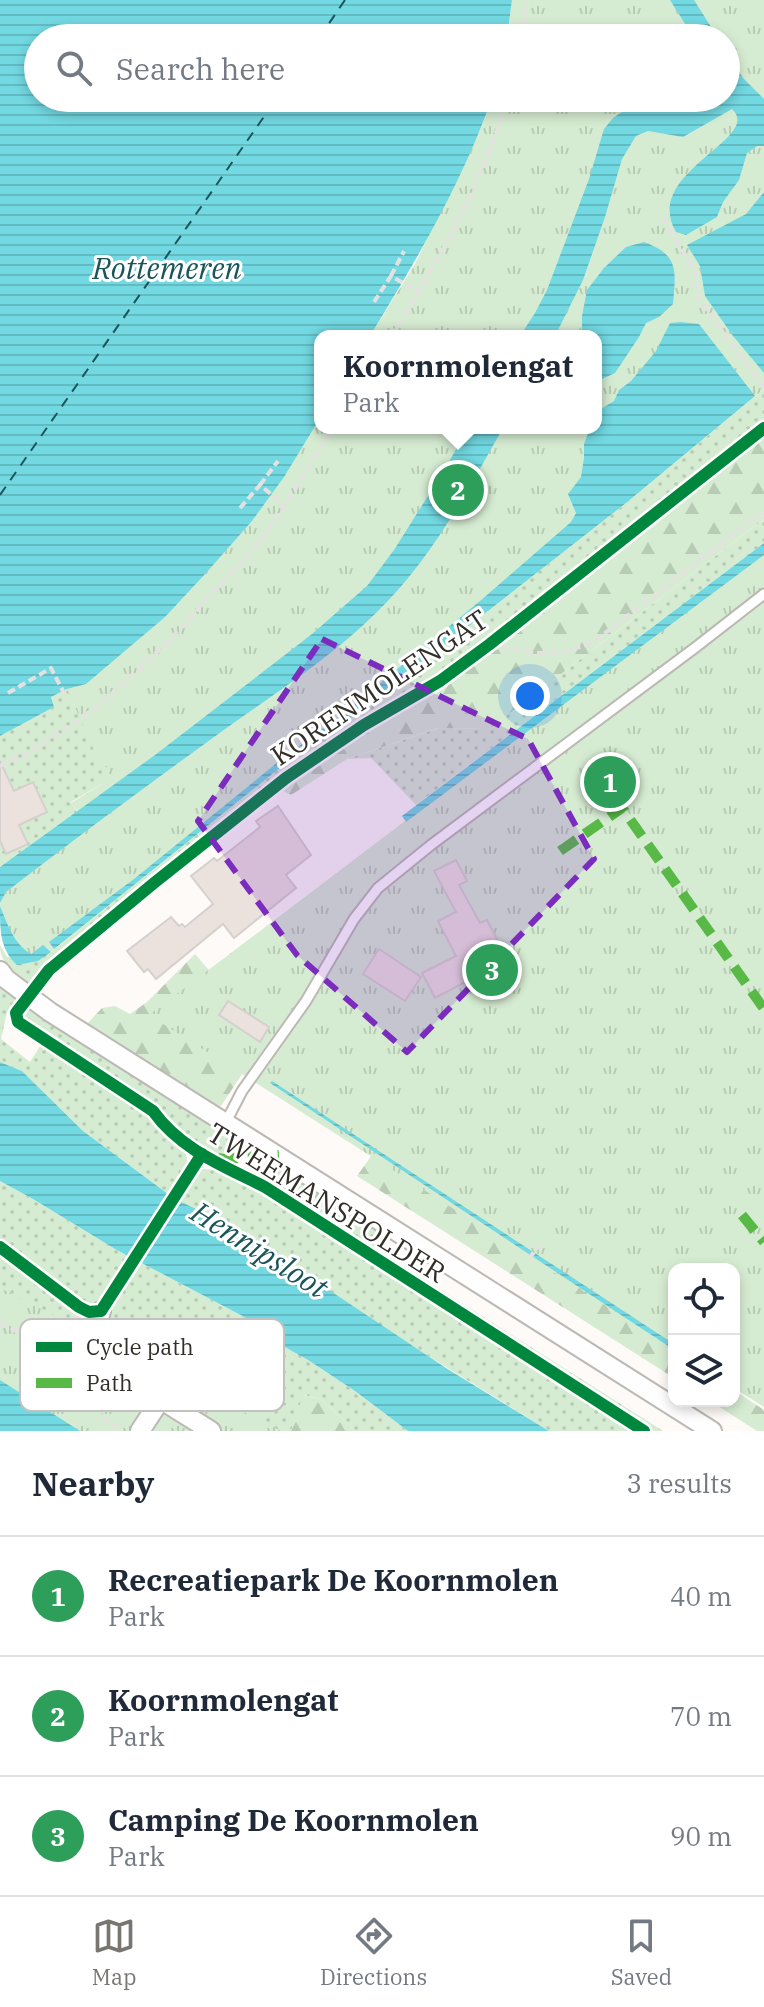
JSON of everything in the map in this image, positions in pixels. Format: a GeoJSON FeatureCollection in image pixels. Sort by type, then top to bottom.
{"type":"FeatureCollection","features":[{"type":"Feature","properties":{"kind":"street","name":"TWEEMANSPOLDER"},"geometry":{"type":"LineString","coordinates":[[0,971],[50,1012],[712,1431]]}},
{"type":"Feature","properties":{"kind":"street"},"geometry":{"type":"LineString","coordinates":[[90,1310],[96,1319]]}},
{"type":"Feature","properties":{"kind":"street"},"geometry":{"type":"LineString","coordinates":[[140,1431],[153,1411]]}},
{"type":"Feature","properties":{"kind":"street"},"geometry":{"type":"LineString","coordinates":[[180,1411],[211,1431]]}},
{"type":"Feature","properties":{"kind":"lane"},"geometry":{"type":"LineString","coordinates":[[226,1122],[242,1091],[306,1001],[354,919],[378,888],[764,594]]}},
{"type":"Feature","properties":{"kind":"path"},"geometry":{"type":"LineString","coordinates":[[524,24],[527,0]]}},
{"type":"Feature","properties":{"kind":"path"},"geometry":{"type":"LineString","coordinates":[[395,330],[458,221],[503,112]]}},
{"type":"Feature","properties":{"kind":"path"},"geometry":{"type":"LineString","coordinates":[[663,218],[694,270],[699,299],[764,387]]}},
{"type":"Feature","properties":{"kind":"path"},"geometry":{"type":"LineString","coordinates":[[374,302],[404,251]]}},
{"type":"Feature","properties":{"kind":"path"},"geometry":{"type":"LineString","coordinates":[[391,276],[419,292]]}},
{"type":"Feature","properties":{"kind":"path"},"geometry":{"type":"LineString","coordinates":[[0,766],[26,755],[68,729],[123,684],[260,541],[329,434]]}},
{"type":"Feature","properties":{"kind":"path"},"geometry":{"type":"LineString","coordinates":[[240,508],[278,461]]}},
{"type":"Feature","properties":{"kind":"path"},"geometry":{"type":"LineString","coordinates":[[260,485],[284,505]]}},
{"type":"Feature","properties":{"kind":"path"},"geometry":{"type":"LineString","coordinates":[[495,640],[534,653],[565,652],[592,643],[764,511]]}},
{"type":"Feature","properties":{"kind":"path"},"geometry":{"type":"LineString","coordinates":[[8,693],[51,668],[65,695]]}},
{"type":"Feature","properties":{"kind":"path"},"geometry":{"type":"LineString","coordinates":[[529,1259],[539,1245]]}},
{"type":"Feature","properties":{"kind":"path"},"geometry":{"type":"LineString","coordinates":[[77,1319],[90,1310]]}},
{"type":"Feature","properties":{"kind":"path"},"geometry":{"type":"LineString","coordinates":[[0,1323],[20,1333]]}},
{"type":"Feature","properties":{"kind":"path"},"geometry":{"type":"LineString","coordinates":[[12,1328],[20,1329]]}},
{"type":"Feature","properties":{"kind":"path"},"geometry":{"type":"LineString","coordinates":[[101,1411],[105,1419],[123,1431]]}},
{"type":"Feature","properties":{"kind":"highlighted area"},"geometry":{"type":"Polygon","coordinates":[[[322,639],[528,739],[594,859],[407,1052],[297,955],[198,821],[322,639]]]}},
{"type":"Feature","properties":{"kind":"green space"},"geometry":{"type":"Polygon","coordinates":[[[512,0],[764,0],[764,389],[626,503],[356,714],[281,767],[51,952],[43,945],[30,955],[7,924],[1,901],[6,892],[90,827],[71,803],[102,784],[110,771],[98,759],[67,689],[86,684],[252,521],[314,428],[314,434],[602,434],[602,330],[374,330],[415,264],[487,112],[740,112],[740,24],[509,24],[512,0]]]}},
{"type":"Feature","properties":{"kind":"green space"},"geometry":{"type":"Polygon","coordinates":[[[764,389],[764,422],[486,641],[437,676],[304,760],[28,984],[5,963],[0,945],[7,957],[51,952],[281,767],[356,714],[626,503],[764,389]]]}},
{"type":"Feature","properties":{"kind":"green space"},"geometry":{"type":"Polygon","coordinates":[[[314,427],[314,434],[431,434],[102,784],[71,802],[77,812],[0,867],[0,736],[54,707],[51,697],[67,689],[252,521],[314,427]]]}},
{"type":"Feature","properties":{"kind":"green space"},"geometry":{"type":"Polygon","coordinates":[[[764,435],[764,519],[489,729],[438,728],[347,759],[291,795],[281,790],[306,770],[443,684],[764,435]]]}},
{"type":"Feature","properties":{"kind":"green space"},"geometry":{"type":"Polygon","coordinates":[[[764,519],[764,543],[416,805],[371,758],[347,759],[439,728],[489,729],[764,519]]]}},
{"type":"Feature","properties":{"kind":"green space"},"geometry":{"type":"Polygon","coordinates":[[[764,549],[764,1407],[740,1392],[740,1263],[668,1263],[668,1345],[149,1015],[764,549]]]}},
{"type":"Feature","properties":{"kind":"green space"},"geometry":{"type":"Polygon","coordinates":[[[195,954],[214,976],[252,1059],[221,1106],[207,1105],[85,1026],[102,1008],[115,1006],[130,1014],[147,1002],[195,954]]]}},
{"type":"Feature","properties":{"kind":"green space"},"geometry":{"type":"Polygon","coordinates":[[[0,982],[20,994],[7,1012],[1,1039],[30,1062],[42,1043],[148,1114],[169,1140],[186,1153],[188,1166],[170,1195],[83,1131],[22,1071],[0,1062],[0,982]]]}},
{"type":"Feature","properties":{"kind":"green space"},"geometry":{"type":"Polygon","coordinates":[[[29,1003],[261,1153],[219,1156],[182,1136],[158,1109],[23,1019],[21,1012],[29,1003]]]}},
{"type":"Feature","properties":{"kind":"green space"},"geometry":{"type":"Polygon","coordinates":[[[374,1152],[668,1346],[668,1374],[357,1176],[374,1152]]]}},
{"type":"Feature","properties":{"kind":"green space"},"geometry":{"type":"Polygon","coordinates":[[[278,1163],[389,1235],[380,1251],[663,1431],[654,1431],[268,1182],[240,1168],[278,1163]]]}},
{"type":"Feature","properties":{"kind":"green space"},"geometry":{"type":"Polygon","coordinates":[[[202,1169],[220,1170],[260,1190],[637,1431],[549,1431],[180,1202],[202,1169]]]}},
{"type":"Feature","properties":{"kind":"green space"},"geometry":{"type":"Polygon","coordinates":[[[0,1181],[115,1249],[248,1319],[89,1319],[97,1303],[79,1302],[0,1242],[0,1181]]]}},
{"type":"Feature","properties":{"kind":"green space"},"geometry":{"type":"Polygon","coordinates":[[[0,1254],[84,1319],[20,1319],[20,1393],[0,1380],[0,1254]]]}},
{"type":"Feature","properties":{"kind":"green space"},"geometry":{"type":"Polygon","coordinates":[[[0,1288],[61,1319],[20,1319],[20,1411],[242,1411],[281,1431],[0,1431],[0,1288]]]}},
{"type":"Feature","properties":{"kind":"green space"},"geometry":{"type":"Polygon","coordinates":[[[284,1347],[355,1391],[408,1431],[356,1431],[321,1399],[304,1395],[291,1431],[80,1431],[49,1411],[284,1411],[284,1347]]]}},
{"type":"Feature","properties":{"kind":"green space"},"geometry":{"type":"Polygon","coordinates":[[[740,1394],[764,1410],[764,1431],[757,1431],[719,1407],[740,1407],[740,1394]]]}},
{"type":"Feature","properties":{"kind":"green space"},"geometry":{"type":"Polygon","coordinates":[[[303,1395],[321,1399],[356,1431],[291,1431],[303,1395]]]}},
{"type":"Feature","properties":{"kind":"green space"},"geometry":{"type":"Polygon","coordinates":[[[241,1411],[266,1411],[268,1418],[241,1411]]]}},
{"type":"Feature","properties":{"kind":"water","name":"Rottemeren"},"geometry":{"type":"Polygon","coordinates":[[[0,0],[512,0],[509,24],[24,24],[24,112],[487,112],[453,190],[374,330],[314,330],[314,428],[252,521],[165,617],[86,684],[51,697],[54,707],[0,736],[0,0]]]}},
{"type":"Feature","properties":{"kind":"water"},"geometry":{"type":"Polygon","coordinates":[[[670,0],[694,0],[709,24],[685,24],[670,0]]]}},
{"type":"Feature","properties":{"kind":"water"},"geometry":{"type":"Polygon","coordinates":[[[740,73],[764,99],[764,146],[757,146],[747,153],[739,180],[723,202],[717,217],[686,235],[676,232],[670,211],[674,192],[687,175],[732,132],[737,120],[733,112],[740,112],[740,73]]]}},
{"type":"Feature","properties":{"kind":"water"},"geometry":{"type":"Polygon","coordinates":[[[622,112],[727,112],[683,137],[648,131],[636,136],[622,159],[583,280],[558,330],[524,330],[547,290],[589,179],[604,129],[622,112]]]}},
{"type":"Feature","properties":{"kind":"water"},"geometry":{"type":"Polygon","coordinates":[[[764,192],[764,373],[705,296],[700,266],[687,245],[746,214],[764,192]]]}},
{"type":"Feature","properties":{"kind":"water"},"geometry":{"type":"Polygon","coordinates":[[[644,242],[669,258],[675,282],[673,304],[659,317],[646,323],[615,373],[602,379],[602,330],[582,330],[582,316],[587,290],[626,247],[644,242]]]}},
{"type":"Feature","properties":{"kind":"water"},"geometry":{"type":"Polygon","coordinates":[[[670,323],[699,324],[755,396],[626,503],[356,714],[281,767],[54,949],[49,942],[134,879],[350,708],[571,522],[576,513],[568,494],[581,477],[588,434],[602,434],[602,408],[614,401],[619,390],[631,381],[656,351],[670,323]]]}},
{"type":"Feature","properties":{"kind":"water"},"geometry":{"type":"Polygon","coordinates":[[[464,434],[500,434],[431,548],[396,592],[358,630],[6,892],[0,903],[0,867],[155,755],[312,634],[367,586],[394,550],[464,434]]]}},
{"type":"Feature","properties":{"kind":"water"},"geometry":{"type":"Polygon","coordinates":[[[764,543],[764,555],[406,822],[402,816],[764,543]]]}},
{"type":"Feature","properties":{"kind":"water"},"geometry":{"type":"Polygon","coordinates":[[[0,906],[12,933],[25,950],[31,954],[43,945],[51,952],[38,961],[17,965],[7,953],[2,939],[0,906]]]}},
{"type":"Feature","properties":{"kind":"water","name":"Hennipsloot"},"geometry":{"type":"Polygon","coordinates":[[[0,1062],[22,1071],[83,1131],[175,1199],[236,1228],[446,1368],[549,1431],[408,1431],[355,1391],[284,1347],[284,1319],[248,1319],[115,1249],[0,1181],[0,1062]]]}},
{"type":"Feature","properties":{"kind":"water"},"geometry":{"type":"Polygon","coordinates":[[[272,1081],[668,1340],[668,1346],[270,1083],[272,1081]]]}},
{"type":"Feature","properties":{"kind":"water"},"geometry":{"type":"Polygon","coordinates":[[[0,1380],[20,1393],[20,1411],[49,1411],[80,1431],[0,1431],[0,1380]]]}},
{"type":"Feature","properties":{"kind":"building"},"geometry":{"type":"Polygon","coordinates":[[[0,761],[14,791],[33,782],[47,812],[19,825],[28,844],[6,854],[0,841],[0,761]]]}},
{"type":"Feature","properties":{"kind":"building"},"geometry":{"type":"Polygon","coordinates":[[[278,806],[311,855],[286,875],[296,888],[234,938],[223,924],[156,979],[148,969],[144,972],[127,951],[171,917],[179,926],[182,924],[185,927],[213,904],[191,876],[214,858],[217,861],[260,827],[256,821],[278,806]]]}},
{"type":"Feature","properties":{"kind":"building"},"geometry":{"type":"Polygon","coordinates":[[[456,860],[467,881],[459,885],[480,923],[487,920],[503,951],[471,968],[475,977],[435,998],[422,973],[456,956],[438,921],[456,912],[434,871],[456,860]]]}},
{"type":"Feature","properties":{"kind":"building"},"geometry":{"type":"Polygon","coordinates":[[[379,949],[421,977],[405,1001],[363,974],[379,949]]]}},
{"type":"Feature","properties":{"kind":"building"},"geometry":{"type":"Polygon","coordinates":[[[228,1001],[269,1027],[260,1042],[219,1015],[228,1001]]]}},
{"type":"Feature","properties":{"kind":"ferry route"},"geometry":{"type":"LineString","coordinates":[[329,24],[345,0]]}},
{"type":"Feature","properties":{"kind":"ferry route"},"geometry":{"type":"LineString","coordinates":[[0,495],[267,112]]}},
{"type":"Feature","properties":{"kind":"marked path"},"geometry":{"type":"LineString","coordinates":[[560,851],[622,808],[764,1009]]}},
{"type":"Feature","properties":{"kind":"marked path"},"geometry":{"type":"LineString","coordinates":[[218,1158],[279,1155]]}},
{"type":"Feature","properties":{"kind":"marked path"},"geometry":{"type":"LineString","coordinates":[[742,1215],[764,1242]]}},
{"type":"Feature","properties":{"kind":"cycle path","name":"KORENMOLENGAT"},"geometry":{"type":"LineString","coordinates":[[644,1431],[265,1187],[190,1147],[153,1111],[18,1022],[16,1013],[49,970],[286,778],[364,725],[440,681],[764,428]]}},
{"type":"Feature","properties":{"kind":"cycle path"},"geometry":{"type":"LineString","coordinates":[[0,1247],[79,1307],[89,1312],[101,1311],[202,1154]]}},
{"type":"Feature","properties":{"kind":"place","name":"Koornmolengat"},"geometry":{"type":"Point","coordinates":[458,490]}},
{"type":"Feature","properties":{"kind":"place","name":"Recreatiepark De Koornmolen"},"geometry":{"type":"Point","coordinates":[610,782]}},
{"type":"Feature","properties":{"kind":"place","name":"Camping De Koornmolen"},"geometry":{"type":"Point","coordinates":[492,970]}}]}
